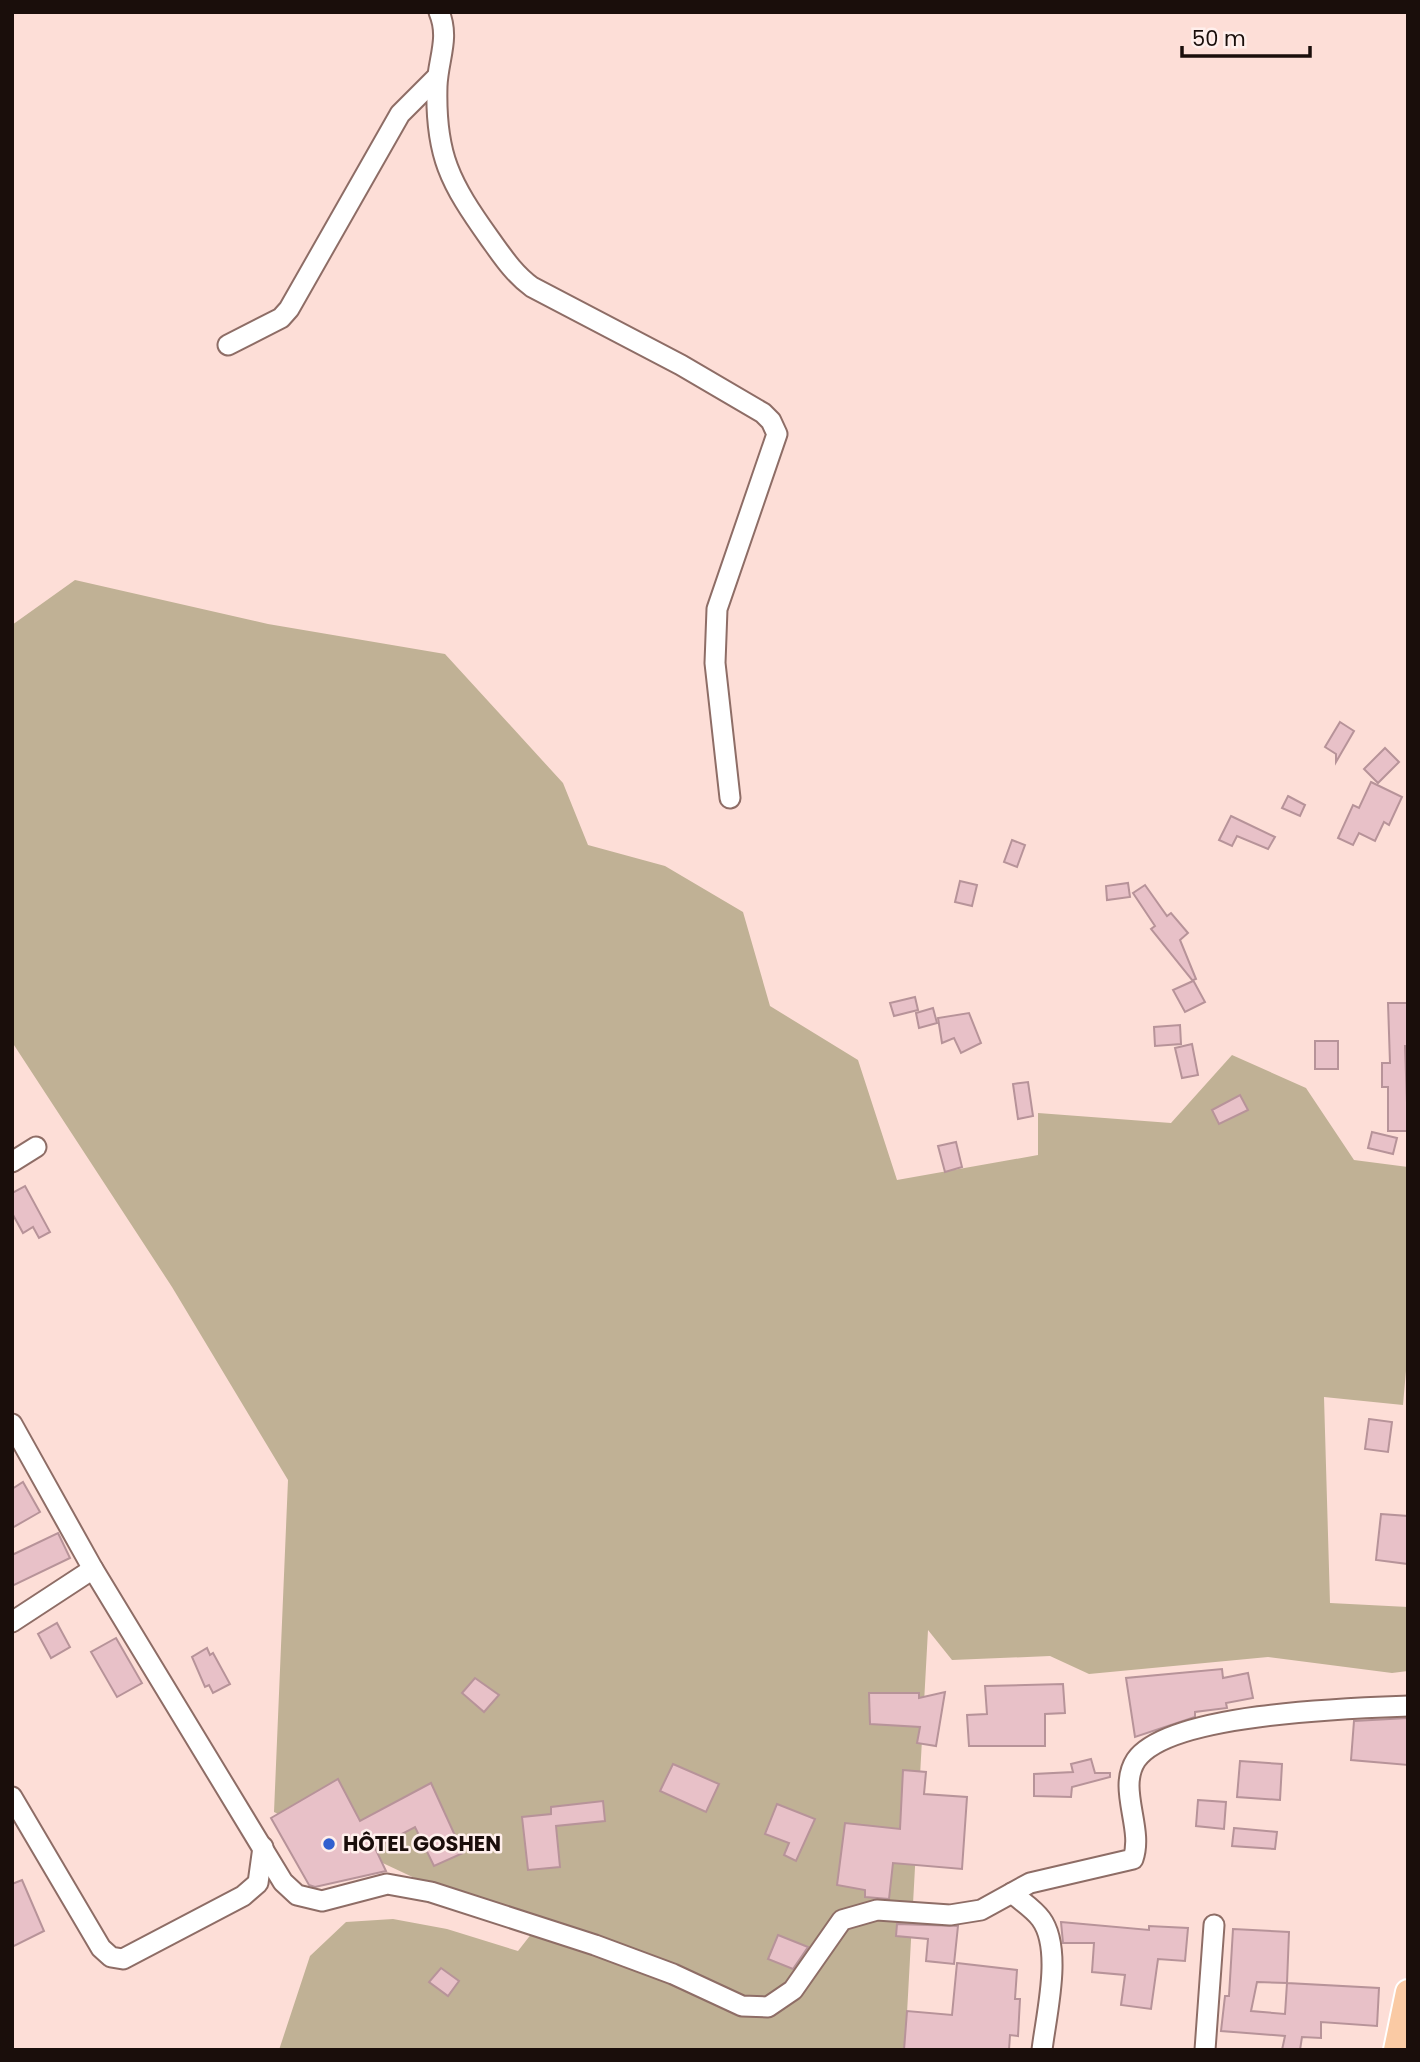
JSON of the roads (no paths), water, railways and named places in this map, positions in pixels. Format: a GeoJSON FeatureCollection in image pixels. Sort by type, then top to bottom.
{"type":"FeatureCollection","features":[{"type":"Feature","properties":{"kind":"main road"},"geometry":{"type":"LineString","coordinates":[[1396,2050],[1408,1992]]}},
{"type":"Feature","properties":{"kind":"street"},"geometry":{"type":"LineString","coordinates":[[439,12],[446,33],[438,77],[436,126],[445,164],[465,204],[517,276],[532,287],[681,365],[763,413],[772,421],[777,434],[717,609],[715,663],[730,798]]}},
{"type":"Feature","properties":{"kind":"street"},"geometry":{"type":"LineString","coordinates":[[228,345],[281,318],[289,309],[400,114],[438,77]]}},
{"type":"Feature","properties":{"kind":"street"},"geometry":{"type":"LineString","coordinates":[[12,1162],[36,1147]]}},
{"type":"Feature","properties":{"kind":"street"},"geometry":{"type":"LineString","coordinates":[[12,1424],[93,1569],[284,1882],[297,1895],[322,1902],[387,1884],[431,1892],[594,1945],[673,1974],[743,2006],[768,2007],[793,1990],[842,1920],[877,1910],[950,1915],[981,1910],[1030,1883],[1054,1875],[1119,1864],[1133,1859],[1137,1847],[1129,1788],[1136,1761],[1158,1741],[1189,1728],[1275,1716],[1408,1706]]}},
{"type":"Feature","properties":{"kind":"street"},"geometry":{"type":"LineString","coordinates":[[12,1622],[93,1569]]}},
{"type":"Feature","properties":{"kind":"street"},"geometry":{"type":"LineString","coordinates":[[12,1797],[101,1948],[111,1957],[123,1959],[243,1896],[258,1883],[263,1847]]}},
{"type":"Feature","properties":{"kind":"street"},"geometry":{"type":"LineString","coordinates":[[1012,1893],[1041,1918],[1050,1935],[1052,1971],[1042,2050]]}},
{"type":"Feature","properties":{"kind":"street"},"geometry":{"type":"LineString","coordinates":[[1205,2050],[1214,1925]]}},
{"type":"Feature","properties":{"kind":"place","name":"HÔTEL GOSHEN"},"geometry":{"type":"Point","coordinates":[329,1844]}}]}
